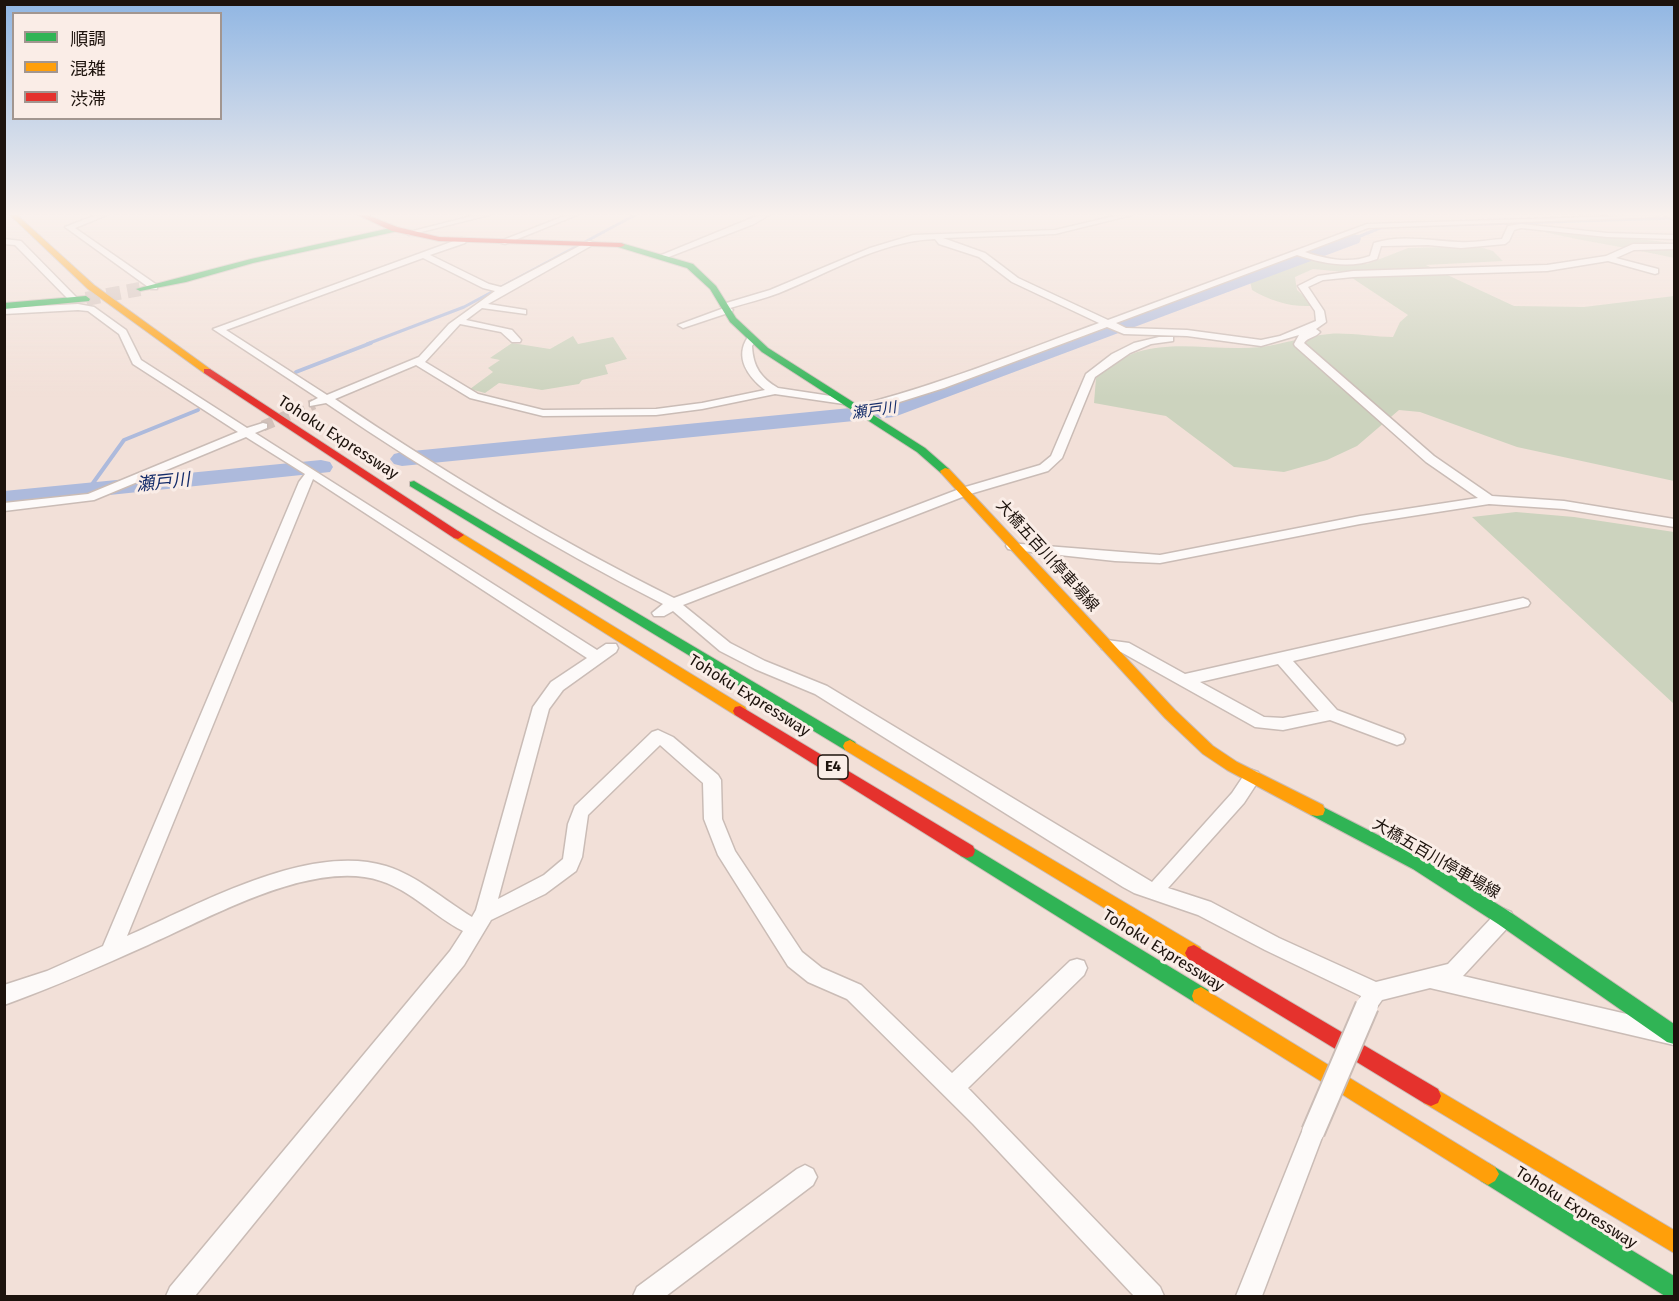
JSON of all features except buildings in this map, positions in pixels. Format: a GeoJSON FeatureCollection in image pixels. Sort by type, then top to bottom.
{"type":"FeatureCollection","features":[{"type":"Feature","properties":{"kind":"main road","name":"Tohoku Expressway"},"geometry":{"type":"LineString","coordinates":[[81,276],[189,359],[374,482],[1674,1289]]}},
{"type":"Feature","properties":{"kind":"main road"},"geometry":{"type":"LineString","coordinates":[[122,289],[145,293],[201,276]]}},
{"type":"Feature","properties":{"kind":"main road","name":"大橋五百川停車場線"},"geometry":{"type":"LineString","coordinates":[[700,276],[713,288],[733,320],[752,339],[921,450],[966,491],[1013,546],[1170,714],[1208,750],[1252,777],[1419,864],[1504,918],[1674,1035]]}},
{"type":"Feature","properties":{"kind":"main road"},"geometry":{"type":"LineString","coordinates":[[4,306],[80,299]]}},
{"type":"Feature","properties":{"kind":"main road","name":"Tohoku Expressway"},"geometry":{"type":"LineString","coordinates":[[403,478],[1674,1242]]}},
{"type":"Feature","properties":{"kind":"street"},"geometry":{"type":"LineString","coordinates":[[54,276],[80,299]]}},
{"type":"Feature","properties":{"kind":"street"},"geometry":{"type":"LineString","coordinates":[[125,276],[145,293]]}},
{"type":"Feature","properties":{"kind":"street"},"geometry":{"type":"LineString","coordinates":[[369,276],[218,329],[418,461],[629,581],[674,604],[725,647],[760,665],[820,690],[1141,888],[1157,891],[1204,908],[1371,999]]}},
{"type":"Feature","properties":{"kind":"street"},"geometry":{"type":"LineString","coordinates":[[468,276],[500,290]]}},
{"type":"Feature","properties":{"kind":"street"},"geometry":{"type":"LineString","coordinates":[[314,404],[418,362],[430,354],[444,333],[458,321],[500,290],[526,276]]}},
{"type":"Feature","properties":{"kind":"street"},"geometry":{"type":"LineString","coordinates":[[683,325],[813,276]]}},
{"type":"Feature","properties":{"kind":"street"},"geometry":{"type":"LineString","coordinates":[[1010,276],[1112,327],[1187,333],[1261,343]]}},
{"type":"Feature","properties":{"kind":"street"},"geometry":{"type":"LineString","coordinates":[[752,339],[747,346],[750,369],[757,379],[775,391],[857,409],[886,403],[940,386],[1112,327],[1242,276]]}},
{"type":"Feature","properties":{"kind":"street"},"geometry":{"type":"LineString","coordinates":[[659,613],[686,597],[966,491],[1024,475],[1050,464],[1056,458],[1068,433],[1090,376],[1109,360],[1156,340],[1234,345],[1261,343],[1314,327],[1321,321],[1322,315],[1303,286],[1321,278],[1337,276]]}},
{"type":"Feature","properties":{"kind":"street"},"geometry":{"type":"LineString","coordinates":[[1348,284],[1393,276]]}},
{"type":"Feature","properties":{"kind":"street"},"geometry":{"type":"LineString","coordinates":[[479,306],[523,312]]}},
{"type":"Feature","properties":{"kind":"street"},"geometry":{"type":"LineString","coordinates":[[4,311],[78,307],[91,309],[123,332],[137,362],[310,473],[604,653],[557,686],[541,707],[480,921],[456,958],[179,1296]]}},
{"type":"Feature","properties":{"kind":"street"},"geometry":{"type":"LineString","coordinates":[[458,321],[503,330],[516,340]]}},
{"type":"Feature","properties":{"kind":"street"},"geometry":{"type":"LineString","coordinates":[[1314,327],[1319,330],[1303,337],[1299,344],[1430,459],[1489,500]]}},
{"type":"Feature","properties":{"kind":"street"},"geometry":{"type":"LineString","coordinates":[[418,362],[474,396],[543,413],[656,412],[713,404],[775,391]]}},
{"type":"Feature","properties":{"kind":"street"},"geometry":{"type":"LineString","coordinates":[[4,507],[90,497],[262,426]]}},
{"type":"Feature","properties":{"kind":"street"},"geometry":{"type":"LineString","coordinates":[[111,951],[310,473]]}},
{"type":"Feature","properties":{"kind":"street"},"geometry":{"type":"LineString","coordinates":[[1013,546],[1115,557],[1160,559],[1360,520],[1489,500],[1564,505],[1674,523]]}},
{"type":"Feature","properties":{"kind":"street"},"geometry":{"type":"LineString","coordinates":[[1184,681],[1523,603]]}},
{"type":"Feature","properties":{"kind":"street"},"geometry":{"type":"LineString","coordinates":[[1107,645],[1124,647],[1260,723],[1283,724],[1331,714]]}},
{"type":"Feature","properties":{"kind":"street"},"geometry":{"type":"LineString","coordinates":[[1282,658],[1331,714],[1396,739]]}},
{"type":"Feature","properties":{"kind":"street"},"geometry":{"type":"LineString","coordinates":[[480,921],[493,911],[555,878],[567,868],[573,859],[574,827],[581,811],[657,736],[667,741],[712,780],[712,819],[728,855],[795,959],[815,975],[854,992],[952,1088],[1150,1296]]}},
{"type":"Feature","properties":{"kind":"street"},"geometry":{"type":"LineString","coordinates":[[1157,891],[1161,883],[1238,798],[1252,777]]}},
{"type":"Feature","properties":{"kind":"street"},"geometry":{"type":"LineString","coordinates":[[4,995],[50,979],[262,886],[298,874],[323,869],[357,869],[398,879],[480,921]]}},
{"type":"Feature","properties":{"kind":"street"},"geometry":{"type":"LineString","coordinates":[[1249,1296],[1313,1132],[1371,999],[1454,972],[1504,918]]}},
{"type":"Feature","properties":{"kind":"street"},"geometry":{"type":"LineString","coordinates":[[952,1088],[1077,968]]}},
{"type":"Feature","properties":{"kind":"street"},"geometry":{"type":"LineString","coordinates":[[1430,978],[1674,1035]]}},
{"type":"Feature","properties":{"kind":"street"},"geometry":{"type":"LineString","coordinates":[[646,1296],[805,1178]]}},
{"type":"Feature","properties":{"kind":"green space"},"geometry":{"type":"Polygon","coordinates":[[[1264,276],[1298,276],[1295,277],[1297,290],[1312,303],[1310,306],[1302,306],[1265,297],[1252,290],[1250,281],[1264,276]]]}},
{"type":"Feature","properties":{"kind":"green space"},"geometry":{"type":"Polygon","coordinates":[[[1349,276],[1449,276],[1514,306],[1584,307],[1674,296],[1674,481],[1517,447],[1420,412],[1399,410],[1357,446],[1327,460],[1284,472],[1234,467],[1166,416],[1094,403],[1096,378],[1114,363],[1134,353],[1174,346],[1261,347],[1329,334],[1393,337],[1400,322],[1408,315],[1349,276]]]}},
{"type":"Feature","properties":{"kind":"green space"},"geometry":{"type":"Polygon","coordinates":[[[573,336],[578,344],[613,337],[627,359],[605,365],[608,374],[582,380],[579,384],[542,390],[499,383],[485,393],[470,389],[493,372],[488,368],[500,360],[490,358],[512,343],[550,349],[573,336]]]}},
{"type":"Feature","properties":{"kind":"green space"},"geometry":{"type":"Polygon","coordinates":[[[1516,512],[1574,517],[1674,532],[1674,704],[1472,517],[1516,512]]]}},
{"type":"Feature","properties":{"kind":"waterway"},"geometry":{"type":"LineString","coordinates":[[367,344],[464,307],[522,276]]}},
{"type":"Feature","properties":{"kind":"waterway","name":"瀬戸川"},"geometry":{"type":"LineString","coordinates":[[402,459],[894,410],[1254,276]]}},
{"type":"Feature","properties":{"kind":"waterway"},"geometry":{"type":"LineString","coordinates":[[296,372],[371,343]]}},
{"type":"Feature","properties":{"kind":"waterway"},"geometry":{"type":"LineString","coordinates":[[88,490],[124,440],[198,410]]}},
{"type":"Feature","properties":{"kind":"waterway","name":"瀬戸川"},"geometry":{"type":"LineString","coordinates":[[4,499],[321,467]]}},
{"type":"Feature","properties":{"kind":"tunnel"},"geometry":{"type":"LineString","coordinates":[[86,299],[140,289]]}},
{"type":"Feature","properties":{"kind":"tunnel"},"geometry":{"type":"LineString","coordinates":[[263,426],[314,404]]}},
{"type":"Feature","properties":{"kind":"traffic: fast"},"geometry":{"type":"LineString","coordinates":[[140,289],[198,276]]}},
{"type":"Feature","properties":{"kind":"traffic: fast"},"geometry":{"type":"LineString","coordinates":[[700,276],[713,288],[733,320],[765,350],[921,450],[945,471]]}},
{"type":"Feature","properties":{"kind":"traffic: fast"},"geometry":{"type":"LineString","coordinates":[[4,306],[86,299]]}},
{"type":"Feature","properties":{"kind":"traffic: fast"},"geometry":{"type":"LineString","coordinates":[[414,484],[850,746]]}},
{"type":"Feature","properties":{"kind":"traffic: fast"},"geometry":{"type":"LineString","coordinates":[[1317,810],[1419,864],[1504,918],[1674,1035]]}},
{"type":"Feature","properties":{"kind":"traffic: fast"},"geometry":{"type":"LineString","coordinates":[[967,851],[1201,996]]}},
{"type":"Feature","properties":{"kind":"traffic: fast"},"geometry":{"type":"LineString","coordinates":[[1488,1174],[1674,1289]]}},
{"type":"Feature","properties":{"kind":"traffic: slow"},"geometry":{"type":"LineString","coordinates":[[79,276],[207,371]]}},
{"type":"Feature","properties":{"kind":"traffic: slow"},"geometry":{"type":"LineString","coordinates":[[945,471],[1170,714],[1208,750],[1232,766],[1317,810]]}},
{"type":"Feature","properties":{"kind":"traffic: slow"},"geometry":{"type":"LineString","coordinates":[[458,535],[740,711]]}},
{"type":"Feature","properties":{"kind":"traffic: slow"},"geometry":{"type":"LineString","coordinates":[[850,746],[1194,953]]}},
{"type":"Feature","properties":{"kind":"traffic: slow"},"geometry":{"type":"LineString","coordinates":[[1201,996],[1488,1174]]}},
{"type":"Feature","properties":{"kind":"traffic: slow"},"geometry":{"type":"LineString","coordinates":[[1431,1096],[1674,1242]]}},
{"type":"Feature","properties":{"kind":"traffic: jam"},"geometry":{"type":"LineString","coordinates":[[207,371],[458,535]]}},
{"type":"Feature","properties":{"kind":"traffic: jam"},"geometry":{"type":"LineString","coordinates":[[740,711],[967,851]]}},
{"type":"Feature","properties":{"kind":"traffic: jam"},"geometry":{"type":"LineString","coordinates":[[1194,953],[1431,1096]]}}]}
